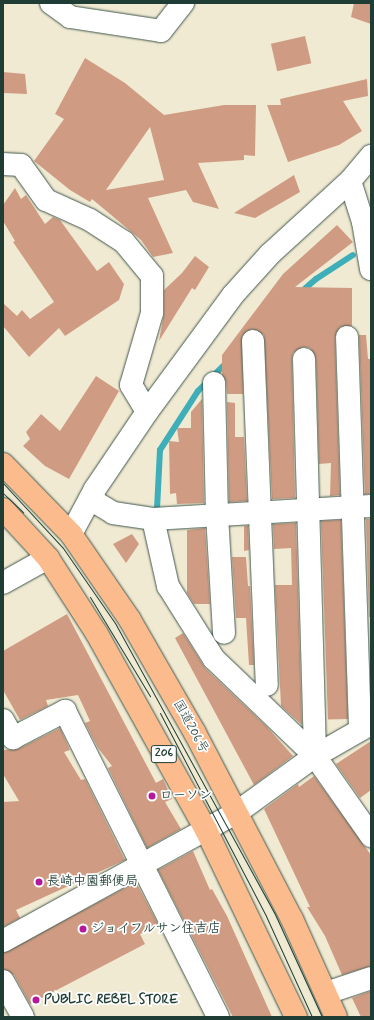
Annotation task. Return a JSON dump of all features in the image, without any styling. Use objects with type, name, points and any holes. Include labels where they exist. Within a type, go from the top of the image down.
[{"type":"highway","name":"国道206号","points":[[3,464],[70,534],[130,620],[195,733],[292,919],[336,1017]]},
{"type":"highway","name":"206","points":[[3,509],[48,558],[97,634],[206,830],[296,1017]]},
{"type":"street","points":[[51,3],[70,17],[161,31],[183,3]]},
{"type":"street","points":[[70,534],[90,500],[147,412],[233,295],[270,254],[350,181],[371,156]]},
{"type":"street","points":[[3,164],[21,165],[46,200],[90,220],[124,242],[152,276],[152,313],[131,385],[147,412]]},
{"type":"street","points":[[350,181],[363,222],[371,268]]},
{"type":"street","points":[[3,941],[143,866],[236,813],[315,756],[366,727],[362,507],[347,337]]},
{"type":"street","points":[[253,340],[267,685]]},
{"type":"street","points":[[304,359],[315,756]]},
{"type":"street","points":[[214,383],[217,515],[224,632]]},
{"type":"street","points":[[90,500],[113,513],[153,519],[362,507]]},
{"type":"street","points":[[153,519],[168,586],[214,659],[315,756],[371,836]]},
{"type":"street","points":[[3,583],[48,558]]},
{"type":"street","points":[[3,720],[13,738],[65,711],[218,1017]]},
{"type":"street","points":[[326,993],[371,978]]},
{"type":"street","points":[[3,981],[23,1017]]},
{"type":"building","points":[[354,3],[371,3],[371,24],[351,17]]},
{"type":"building","points":[[305,36],[311,63],[277,71],[271,44]]},
{"type":"building","points":[[85,58],[125,83],[164,115],[224,105],[256,105],[255,156],[244,155],[244,160],[198,163],[219,209],[193,202],[186,190],[148,198],[173,253],[153,257],[141,240],[92,199],[90,202],[70,190],[34,161],[64,119],[55,114]],"holes":[[[150,127],[164,180],[106,190]]]},
{"type":"building","points":[[3,72],[25,74],[27,94],[3,93]]},
{"type":"building","points":[[367,79],[368,96],[343,101],[362,131],[339,145],[288,162],[267,105],[281,105],[280,99]]},
{"type":"building","points":[[294,175],[300,192],[255,218],[234,213]]},
{"type":"building","points":[[15,188],[21,199],[26,195],[45,224],[53,217],[60,220],[97,271],[109,262],[124,284],[119,300],[65,336],[59,328],[29,357],[3,326],[3,303],[17,316],[22,310],[30,319],[54,302],[13,242],[15,241],[3,221],[3,205]]},
{"type":"building","points":[[337,225],[353,242],[295,287],[352,288],[352,326],[340,327],[335,337],[340,495],[330,496],[331,463],[319,464],[316,359],[310,348],[303,347],[293,353],[292,359],[295,498],[272,499],[264,335],[252,329],[242,336],[243,394],[227,394],[226,382],[222,374],[222,355],[283,274]]},
{"type":"building","points":[[195,256],[209,267],[195,290],[192,288],[159,341],[164,313],[164,290],[182,273]]},
{"type":"building","points":[[359,335],[366,335],[368,359],[371,359],[371,494],[365,494]]},
{"type":"building","points":[[96,376],[119,391],[69,479],[45,466],[23,446],[30,439],[26,432],[41,414],[60,431]]},
{"type":"building","points":[[202,399],[204,503],[177,504],[176,493],[170,494],[169,441],[179,442],[177,428],[191,428],[191,412]]},
{"type":"building","points":[[227,402],[235,403],[235,437],[244,437],[247,501],[229,502]]},
{"type":"building","points":[[366,519],[371,519],[371,617],[369,617]]},
{"type":"building","points":[[341,520],[348,719],[328,720],[321,521]]},
{"type":"building","points":[[296,523],[302,725],[281,706],[275,585],[292,585],[291,548],[274,549],[273,524]]},
{"type":"building","points":[[244,526],[248,526],[249,550],[244,551]]},
{"type":"building","points":[[205,528],[210,604],[194,604],[187,593],[187,530]]},
{"type":"building","points":[[132,534],[139,544],[126,563],[113,544]]},
{"type":"building","points":[[232,557],[246,557],[248,586],[250,586],[254,665],[249,665],[246,618],[236,618]]},
{"type":"building","points":[[67,614],[156,783],[163,779],[172,799],[165,802],[181,829],[147,848],[108,768],[112,766],[98,748],[85,723],[90,721],[78,695],[46,700],[48,706],[20,720],[3,690],[3,651]]},
{"type":"building","points":[[183,633],[205,668],[267,727],[293,756],[254,785],[175,638]]},
{"type":"building","points":[[60,728],[70,750],[64,752],[81,780],[85,779],[125,860],[16,910],[20,918],[3,927],[3,802],[19,801],[3,774],[3,750],[18,749]]},
{"type":"building","points":[[371,741],[371,790],[360,798],[336,764]]},
{"type":"building","points":[[314,776],[371,855],[371,966],[342,975],[325,936],[307,907],[310,907],[264,809],[298,784],[299,787]]},
{"type":"building","points":[[193,851],[210,890],[212,889],[227,916],[272,1017],[233,1017],[158,870]]},
{"type":"building","points":[[136,882],[159,926],[140,934],[145,944],[30,1004],[14,975],[3,969],[3,953]]},
{"type":"building","points":[[371,991],[371,1017],[361,1017],[352,998]]},
{"type":"waterway","points":[[301,292],[316,279],[353,255]]},
{"type":"waterway","points":[[157,509],[160,450],[198,391],[227,362]]},
{"type":"tram line","points":[[3,483],[63,548],[115,623],[274,912],[322,1017]]},
{"type":"tram line","points":[[3,493],[23,512]]},
{"type":"tram line","points":[[90,597],[150,696]]},
{"type":"tram line","points":[[160,713],[266,916],[312,1017]]},
{"type":"place","name":"ローソン","points":[[152,796]]},
{"type":"place","name":"長崎中園郵便局","points":[[39,882]]},
{"type":"place","name":"ジョイフルサン住吉店","points":[[83,929]]},
{"type":"place","name":"PUBLIC REBEL STORE","points":[[36,1000]]}]
